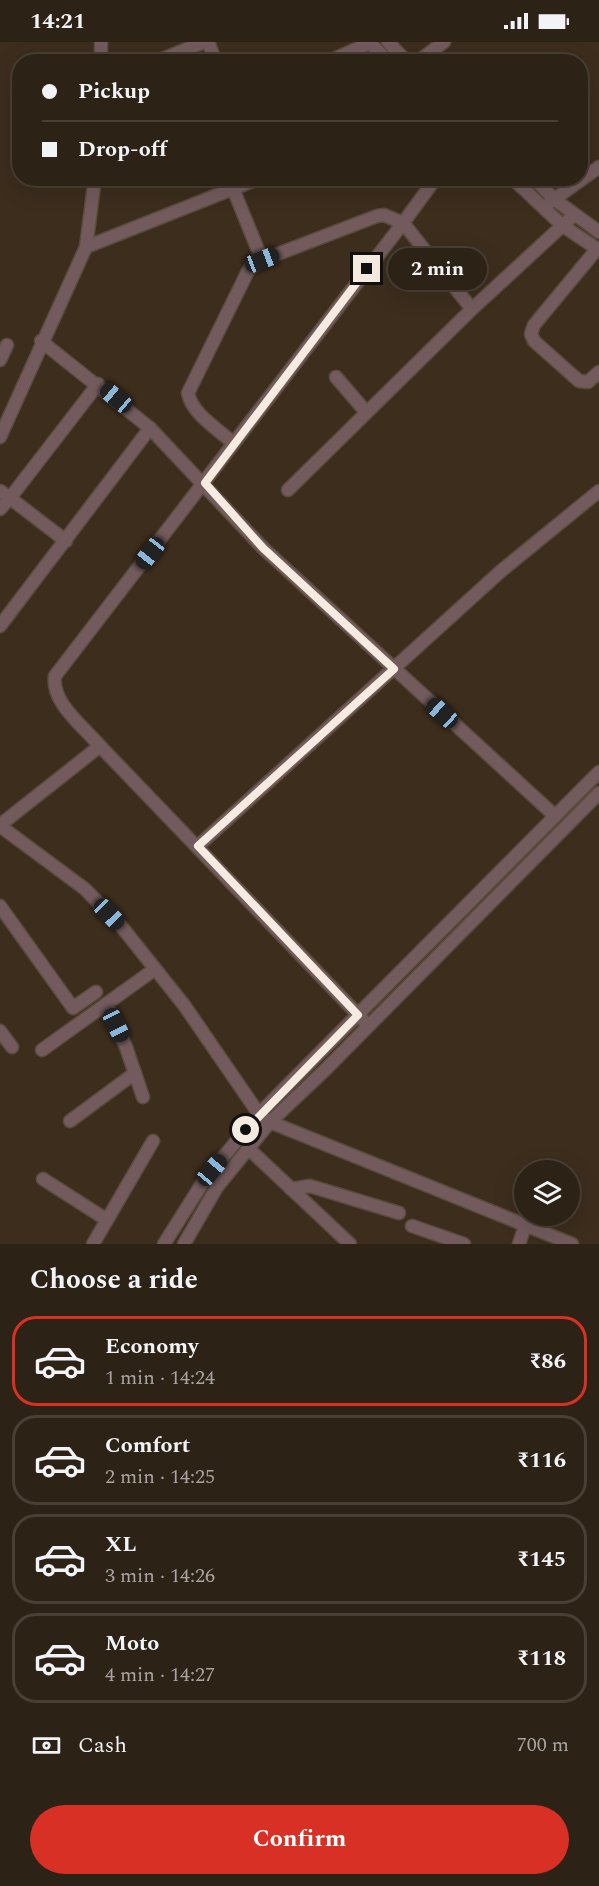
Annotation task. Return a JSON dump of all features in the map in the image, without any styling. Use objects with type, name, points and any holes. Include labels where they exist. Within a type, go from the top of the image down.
[{"type":"street","points":[[175,54],[206,42]]},
{"type":"street","points":[[344,54],[370,42],[381,54]]},
{"type":"street","points":[[388,42],[399,54]]},
{"type":"street","points":[[428,54],[444,42]]},
{"type":"street","points":[[0,437],[41,341],[86,247],[94,186]]},
{"type":"street","points":[[86,247],[244,186]]},
{"type":"street","points":[[369,1025],[100,746],[58,698],[53,687],[55,676],[430,186]]},
{"type":"street","points":[[520,186],[563,226],[598,250],[534,325],[531,334],[534,341],[579,381],[588,382],[599,372]]},
{"type":"street","points":[[542,186],[554,199],[599,232]]},
{"type":"street","points":[[543,208],[572,186]]},
{"type":"street","points":[[234,191],[262,260]]},
{"type":"street","points":[[233,443],[190,403],[188,393],[241,280],[249,269],[262,260],[384,215],[403,223],[472,309]]},
{"type":"street","points":[[288,490],[472,309],[574,215]]},
{"type":"street","points":[[41,341],[98,384],[150,428],[205,483],[263,548],[554,815]]},
{"type":"street","points":[[0,360],[7,345]]},
{"type":"street","points":[[336,377],[366,412]]},
{"type":"street","points":[[0,509],[5,495],[98,384]]},
{"type":"street","points":[[0,626],[150,428]]},
{"type":"street","points":[[198,846],[501,572],[599,491]]},
{"type":"street","points":[[5,495],[66,541]]},
{"type":"street","points":[[100,746],[0,826],[85,889],[121,926],[184,1005],[259,1114],[270,1122],[514,1222]]},
{"type":"street","points":[[164,1244],[205,1179],[259,1114],[599,772]]},
{"type":"street","points":[[184,1244],[217,1187],[270,1122],[599,793]]},
{"type":"street","points":[[0,906],[73,1008],[96,992]]},
{"type":"street","points":[[42,1050],[154,969]]},
{"type":"street","points":[[110,1001],[143,1097]]},
{"type":"street","points":[[0,1031],[12,1047]]},
{"type":"street","points":[[69,1121],[135,1073]]},
{"type":"street","points":[[93,1244],[153,1141]]},
{"type":"street","points":[[249,1149],[350,1244]]},
{"type":"street","points":[[43,1179],[107,1220]]},
{"type":"street","points":[[291,1189],[310,1186],[399,1213]]},
{"type":"street","points":[[412,1226],[440,1240],[464,1244]]},
{"type":"street","points":[[519,1244],[525,1226],[572,1244]]},
{"type":"route","points":[[246,1130],[259,1114],[358,1015],[198,846],[394,669],[263,548],[205,483],[233,443],[367,269]]}]
